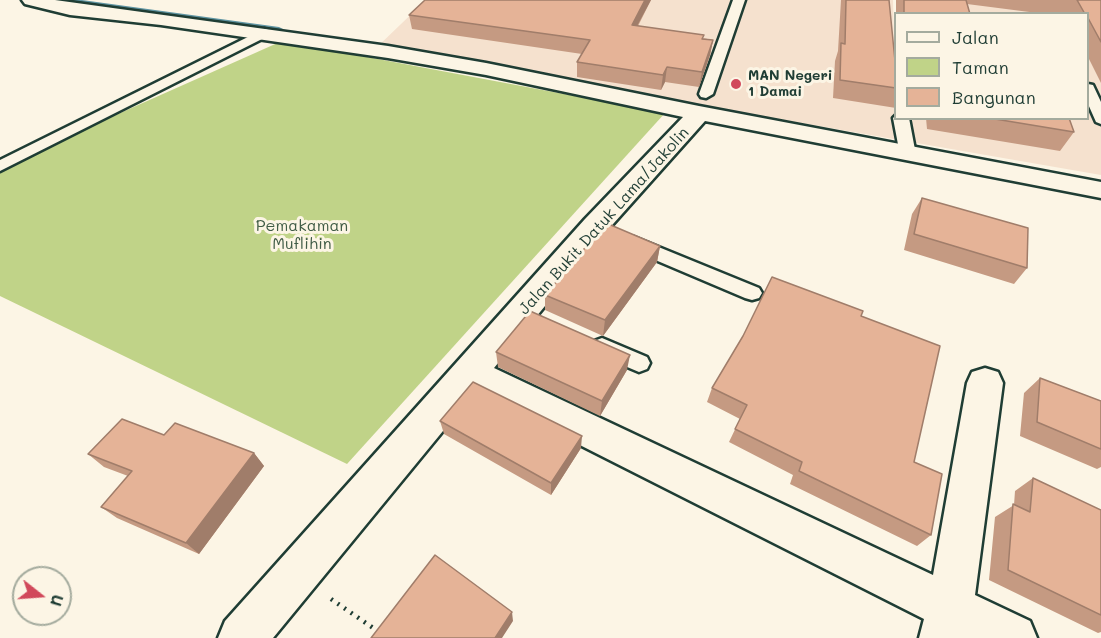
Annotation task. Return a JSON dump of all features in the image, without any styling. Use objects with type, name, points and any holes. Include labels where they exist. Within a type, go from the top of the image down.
[{"type":"street","points":[[31,0],[70,9],[264,33],[703,103]]},
{"type":"street","name":"Jalan Bukit Datuk Lama/Jakolin","points":[[242,638],[471,373],[533,316],[595,226],[703,103],[908,155],[1101,190]]},
{"type":"street","points":[[471,373],[947,622],[1013,638]]},
{"type":"street","points":[[947,622],[985,383]]},
{"type":"lane","points":[[703,103],[739,0]]},
{"type":"lane","points":[[0,166],[264,33]]},
{"type":"lane","points":[[1089,90],[1101,120]]},
{"type":"lane","points":[[901,120],[908,155]]},
{"type":"lane","points":[[595,226],[752,293]]},
{"type":"lane","points":[[586,340],[639,363]]},
{"type":"path","points":[[295,575],[381,634]]},
{"type":"shaded area","name":"MAN Negeri 1 Damai","points":[[426,0],[893,0],[894,120],[1089,120],[1089,12],[899,12],[898,0],[1101,0],[1101,175],[375,49]]},
{"type":"green space","name":"Pemakaman Muflihin","points":[[282,41],[665,113],[347,464],[0,296],[0,173],[100,122]]},
{"type":"building","points":[[425,0],[645,0],[632,25],[704,35],[702,39],[713,40],[702,72],[667,67],[663,75],[577,62],[590,40],[409,15]]},
{"type":"building","points":[[846,0],[889,0],[894,51],[894,88],[840,80],[841,43],[845,44]]},
{"type":"building","points":[[904,0],[966,0],[969,12],[904,12]]},
{"type":"building","points":[[1077,0],[1101,0],[1101,42],[1089,20],[1089,12],[1084,12]]},
{"type":"building","points":[[1001,120],[1070,120],[1074,132]]},
{"type":"building","points":[[922,198],[1028,228],[1027,268],[914,234]]},
{"type":"building","points":[[606,223],[660,246],[605,320],[545,295]]},
{"type":"building","points":[[772,277],[863,311],[861,316],[940,346],[914,462],[942,474],[931,535],[799,471],[802,462],[735,429],[747,405],[712,388],[743,336]]},
{"type":"building","points":[[530,311],[630,355],[602,401],[496,352]]},
{"type":"building","points":[[1040,378],[1101,401],[1101,449],[1037,422]]},
{"type":"building","points":[[473,382],[582,436],[551,483],[440,421]]},
{"type":"building","points":[[122,419],[164,435],[175,423],[254,453],[186,543],[101,507],[132,471],[88,454]]},
{"type":"building","points":[[1033,478],[1101,510],[1101,615],[1008,570],[1013,504],[1030,512]]},
{"type":"building","points":[[435,555],[512,612],[495,638],[371,638]]},
{"type":"waterway","points":[[67,0],[279,29]]},
{"type":"place","name":"MAN Negeri 1 Damai","points":[[736,84]]}]
